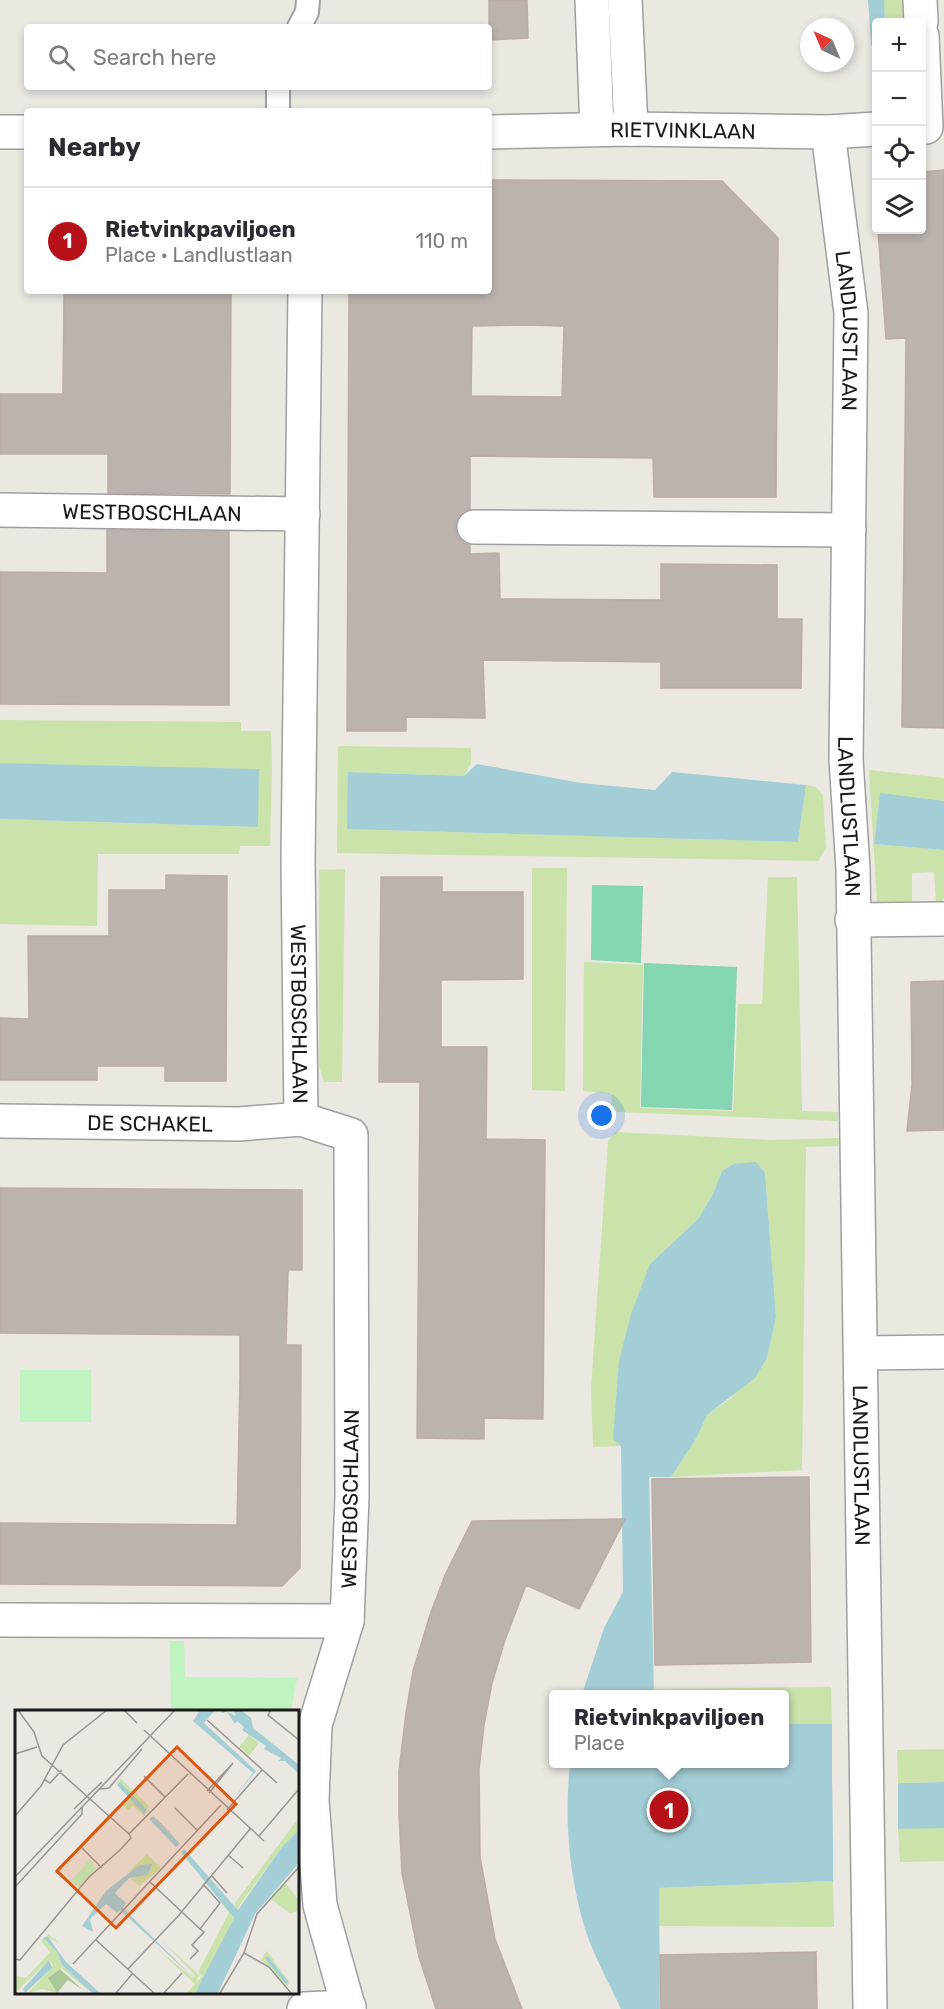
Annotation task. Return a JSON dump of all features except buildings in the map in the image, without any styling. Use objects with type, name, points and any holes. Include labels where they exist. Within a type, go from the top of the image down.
[{"type":"street","points":[[592,0],[597,129]]},
{"type":"street","points":[[625,0],[631,129]]},
{"type":"street","points":[[920,0],[921,18]]},
{"type":"street","points":[[925,72],[931,126]]},
{"type":"street","name":"RIETVINKLAAN","points":[[492,132],[631,129],[828,132],[872,129]]},
{"type":"street","points":[[0,132],[24,132]]},
{"type":"street","name":"LANDLUSTLAAN","points":[[828,132],[851,313],[846,759],[853,870],[870,2009]]},
{"type":"street","name":"WESTBOSCHLAAN","points":[[304,2009],[349,2008],[320,1905],[312,1800],[315,1725],[347,1621],[352,1497],[351,1135],[301,1119],[298,861],[305,294]]},
{"type":"street","name":"WESTBOSCHLAAN","points":[[0,510],[303,514]]},
{"type":"street","points":[[474,527],[849,530]]},
{"type":"street","name":"LANDLUSTLAAN","points":[[852,920],[944,918]]},
{"type":"street","name":"DE SCHAKEL","points":[[0,1121],[240,1124],[301,1119]]},
{"type":"street","points":[[861,1353],[944,1352]]},
{"type":"street","points":[[0,1620],[347,1621]]},
{"type":"lane","points":[[301,24],[307,12],[308,0]]},
{"type":"lane","points":[[278,90],[278,108]]},
{"type":"green space","points":[[884,0],[908,0],[909,18],[885,18]]},
{"type":"green space","points":[[0,720],[241,722],[241,731],[271,731],[270,846],[240,846],[239,854],[98,854],[97,926],[0,924],[0,819],[257,827],[259,770],[0,763]]},
{"type":"green space","points":[[338,746],[471,748],[471,763],[464,776],[348,772],[348,829],[798,842],[806,785],[816,787],[823,795],[826,848],[818,861],[337,853]]},
{"type":"green space","points":[[869,770],[944,778],[944,801],[880,794],[874,844],[944,850],[944,898],[941,902],[936,901],[934,872],[912,873],[912,901],[877,902]]},
{"type":"green space","points":[[532,868],[567,868],[565,1091],[532,1090]]},
{"type":"green space","points":[[345,869],[342,1082],[324,1082],[319,1066],[319,870]]},
{"type":"green space","points":[[768,877],[797,877],[802,1111],[838,1112],[838,1121],[617,1112],[611,1105],[612,1094],[583,1091],[584,962],[643,965],[640,1108],[733,1111],[738,1004],[762,1004]]},
{"type":"green space","points":[[592,885],[643,886],[641,963],[591,960]]},
{"type":"green space","points":[[644,963],[737,967],[732,1110],[641,1107]]},
{"type":"green space","points":[[616,1132],[773,1140],[839,1138],[840,1146],[806,1147],[802,1470],[671,1477],[697,1437],[707,1415],[729,1400],[767,1358],[776,1317],[765,1173],[722,1171],[712,1196],[698,1219],[650,1264],[621,1446],[593,1447],[591,1388],[608,1141]]},
{"type":"green space","points":[[20,1370],[91,1370],[91,1422],[20,1422]]},
{"type":"green space","points":[[170,1641],[184,1641],[185,1677],[297,1678],[291,1710],[171,1710]]},
{"type":"green space","points":[[831,1687],[832,1724],[789,1724],[789,1690],[654,1689]]},
{"type":"green space","points":[[944,1749],[944,1782],[898,1783],[897,1750]]},
{"type":"green space","points":[[898,1828],[944,1828],[944,1861],[900,1862]]},
{"type":"green space","points":[[833,1881],[834,1927],[659,1926],[659,1888]]},
{"type":"water","points":[[868,0],[884,0],[885,18],[872,18],[871,45]]},
{"type":"water","points":[[0,763],[259,769],[258,827],[0,819]]},
{"type":"water","points":[[477,764],[581,783],[655,790],[672,772],[806,785],[798,842],[347,829],[348,772],[464,776]]},
{"type":"water","points":[[880,793],[944,801],[944,850],[874,844]]},
{"type":"water","points":[[756,1162],[765,1173],[776,1317],[767,1358],[755,1378],[707,1415],[697,1437],[671,1477],[649,1477],[654,1690],[583,1690],[604,1628],[623,1592],[621,1446],[613,1439],[619,1361],[631,1314],[650,1264],[698,1219],[712,1196],[722,1171],[734,1164]]},
{"type":"water","points":[[789,1724],[832,1724],[832,1785],[944,1782],[944,1828],[833,1830],[833,1881],[659,1888],[660,2009],[621,2009],[585,1929],[575,1889],[569,1847],[570,1768],[789,1768]]},
{"type":"pier","points":[[832,1774],[835,1774],[835,1782],[898,1780],[898,1831],[835,1833],[836,1842],[833,1842]]},
{"type":"place","name":"Rietvinkpaviljoen","points":[[669,1810]]}]
